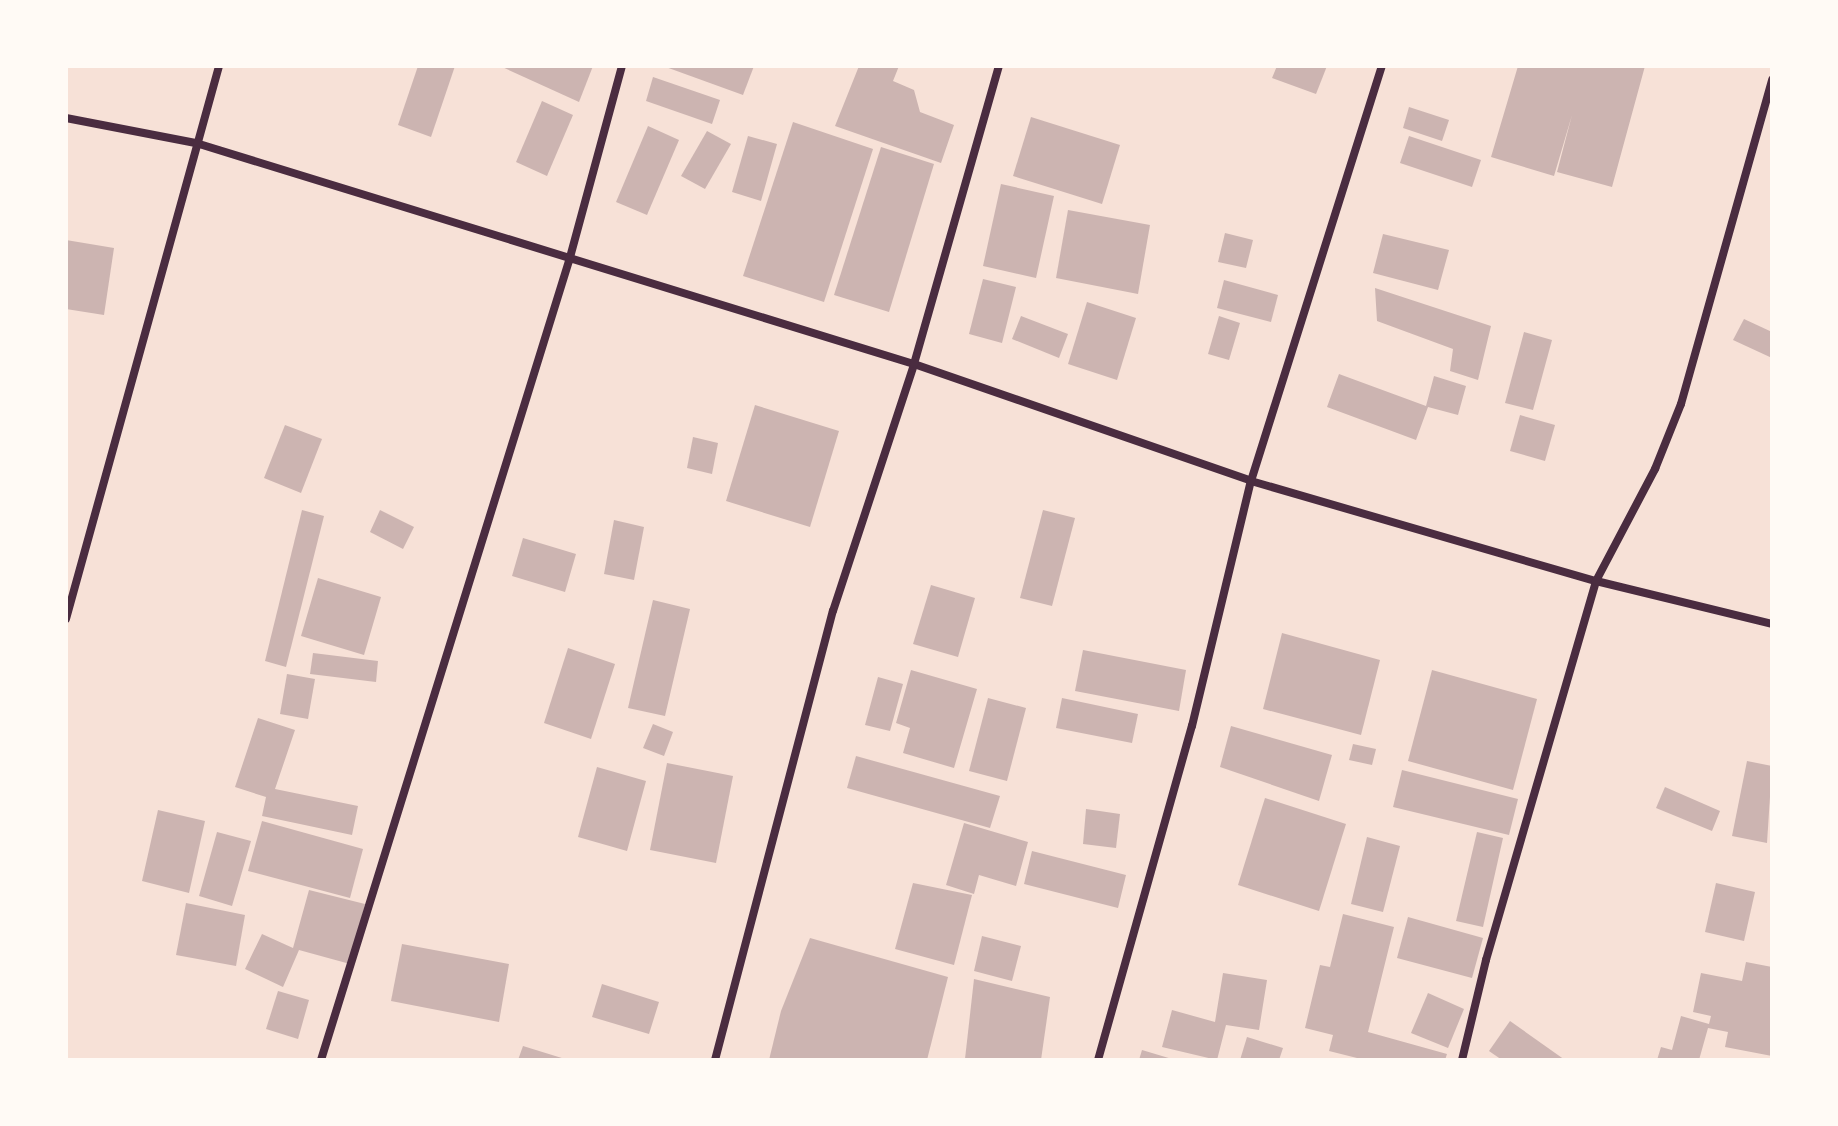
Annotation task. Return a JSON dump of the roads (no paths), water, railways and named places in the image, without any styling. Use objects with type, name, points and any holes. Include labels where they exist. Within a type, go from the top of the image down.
[{"type":"street","points":[[66,619],[219,66]]},
{"type":"street","points":[[321,1060],[569,261],[622,66]]},
{"type":"street","points":[[715,1060],[833,611],[914,364],[999,66]]},
{"type":"street","points":[[1098,1060],[1192,726],[1251,481],[1382,66]]},
{"type":"street","points":[[1462,1060],[1486,960],[1596,581],[1655,469],[1681,404],[1772,80]]},
{"type":"street","points":[[66,118],[196,143],[569,261],[914,364],[1251,481],[1596,581],[1772,624]]}]
